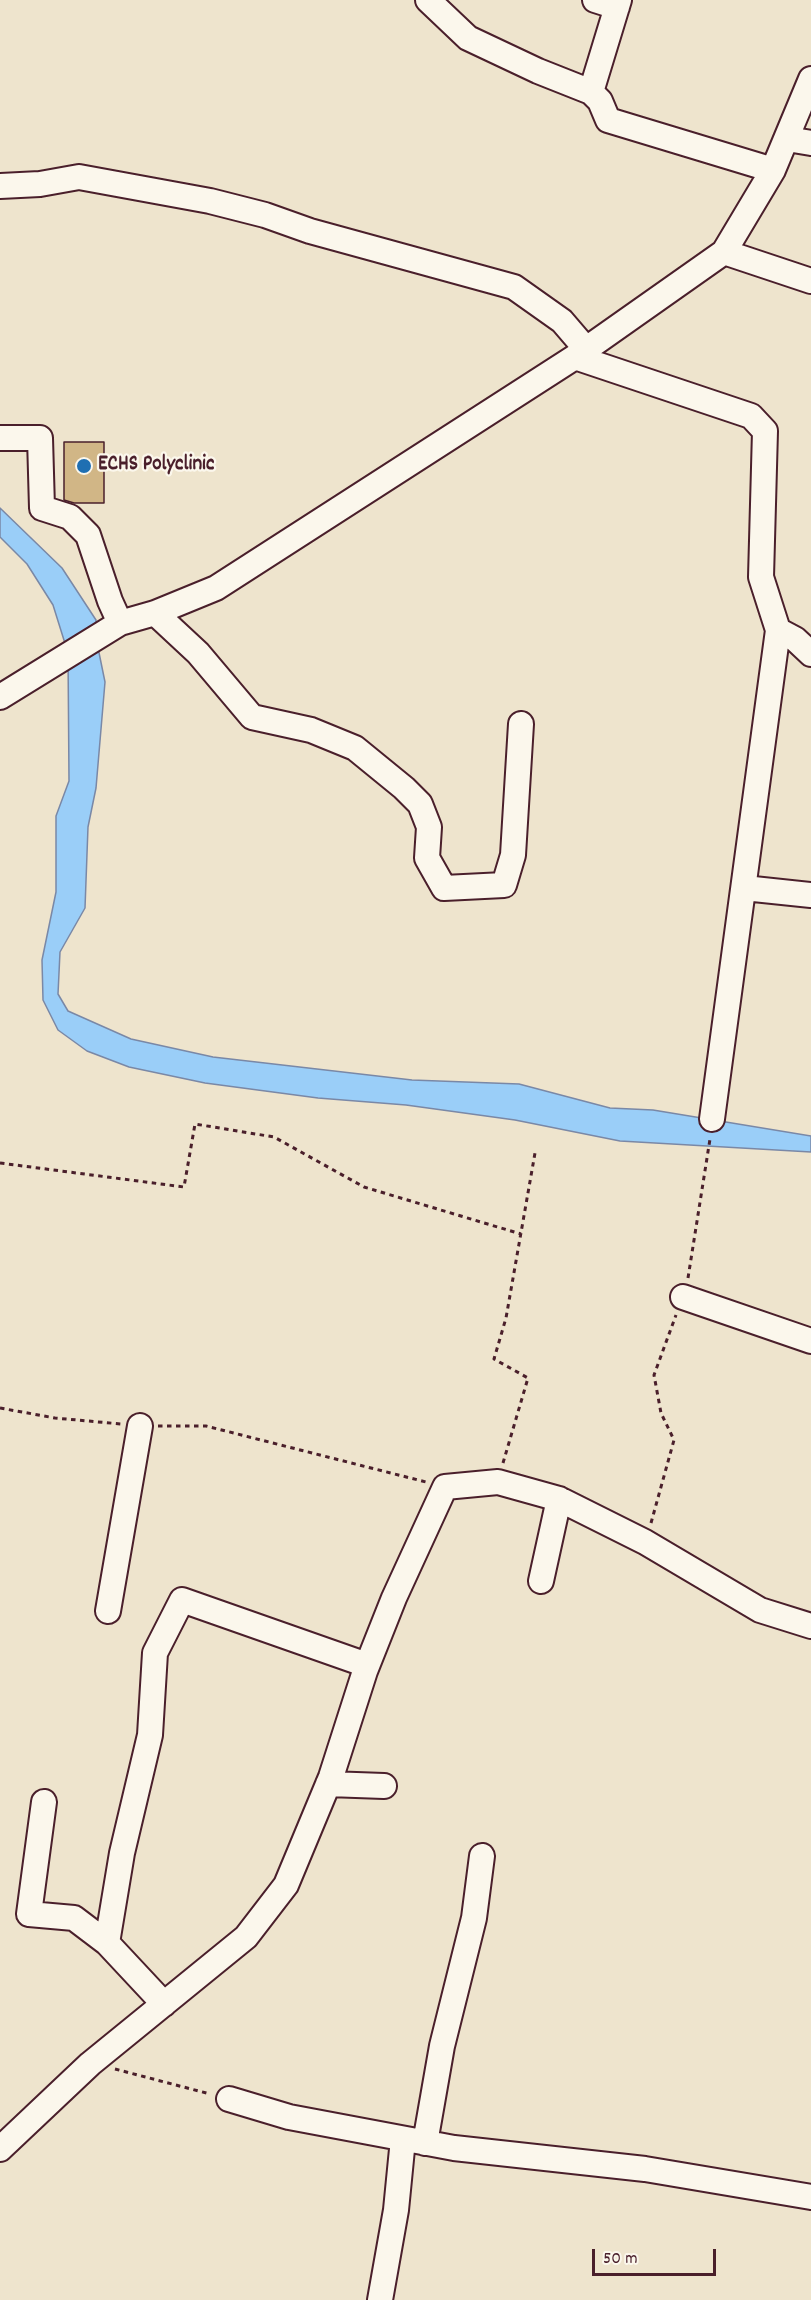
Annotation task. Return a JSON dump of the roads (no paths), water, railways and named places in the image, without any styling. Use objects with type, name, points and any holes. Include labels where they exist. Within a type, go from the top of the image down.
[{"type":"street","points":[[428,0],[468,38],[538,71],[591,92],[600,101],[608,120],[773,170]]},
{"type":"street","points":[[591,92],[610,2]]},
{"type":"street","points":[[0,697],[120,623],[155,613],[216,588],[580,353],[724,252],[773,170],[811,79]]},
{"type":"street","points":[[787,139],[811,143]]},
{"type":"street","points":[[0,186],[40,184],[79,177],[210,201],[265,215],[310,231],[514,286],[562,321],[580,353],[751,416],[765,431],[761,577],[777,630],[712,1119]]},
{"type":"street","points":[[724,252],[811,281]]},
{"type":"street","points":[[0,438],[40,438],[42,508],[70,517],[87,535],[106,592],[120,623]]},
{"type":"street","points":[[155,613],[198,653],[252,717],[311,730],[354,748],[404,788],[420,804],[429,827],[427,858],[444,888],[504,885],[513,855],[521,724]]},
{"type":"street","points":[[777,630],[795,639],[811,654]]},
{"type":"street","points":[[744,888],[811,895]]},
{"type":"street","points":[[683,1297],[811,1341]]},
{"type":"street","points":[[108,1611],[140,1426]]},
{"type":"street","points":[[0,2149],[90,2064],[246,1937],[286,1885],[328,1784],[368,1665],[415,1549],[445,1487],[498,1482],[559,1499],[645,1542],[760,1610],[811,1626]]},
{"type":"street","points":[[541,1581],[559,1499]]},
{"type":"street","points":[[107,1943],[122,1853],[150,1736],[155,1653],[182,1600],[368,1665]]},
{"type":"street","points":[[328,1784],[384,1786]]},
{"type":"street","points":[[44,1802],[29,1914],[74,1918],[107,1943],[164,2004]]},
{"type":"street","points":[[380,2300],[396,2210],[442,2046],[474,1918],[482,1856]]},
{"type":"street","points":[[229,2099],[289,2117],[414,2141],[645,2169],[811,2197]]},
{"type":"water","points":[[0,508],[62,568],[96,620],[96,638],[105,682],[96,788],[88,827],[85,908],[60,952],[58,994],[68,1011],[131,1039],[213,1057],[412,1080],[519,1084],[610,1108],[653,1110],[811,1136],[811,1152],[620,1141],[515,1120],[406,1105],[318,1098],[205,1083],[129,1067],[87,1051],[58,1030],[43,1000],[42,960],[56,892],[56,816],[69,781],[68,653],[53,605],[27,564],[0,537]]},
{"type":"place","name":"ECHS Polyclinic","points":[[84,466]]}]
